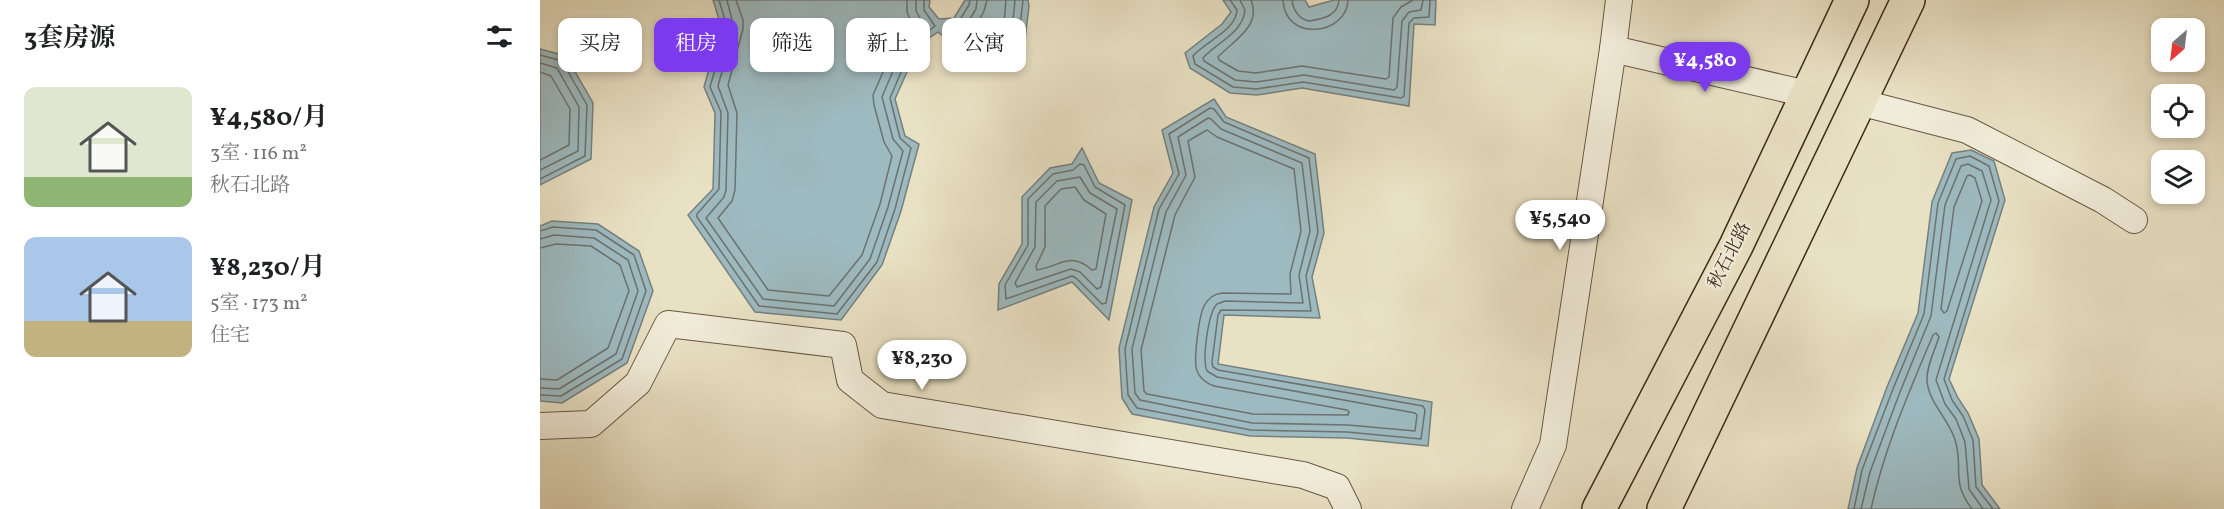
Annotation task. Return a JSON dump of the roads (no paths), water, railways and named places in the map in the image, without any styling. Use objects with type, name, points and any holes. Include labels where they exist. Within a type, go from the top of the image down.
[{"type":"main road","name":"秋石北路","points":[[1599,509],[1736,246],[1852,0]]},
{"type":"main road","points":[[1664,509],[1908,0]]},
{"type":"street","points":[[1525,509],[1553,445],[1614,49],[1619,0]]},
{"type":"street","points":[[1614,49],[1807,94]]},
{"type":"street","points":[[1859,102],[1967,130],[2103,200],[2134,220]]},
{"type":"street","points":[[540,426],[591,424],[638,382],[669,324],[843,345],[850,380],[882,405],[1303,475],[1337,487],[1348,509]]},
{"type":"water","points":[[713,0],[930,0],[929,7],[939,19],[942,19],[942,35],[938,32],[930,37],[930,18],[846,18],[846,72],[907,72],[895,99],[905,136],[919,144],[901,211],[882,265],[841,320],[755,312],[688,215],[713,189],[715,113],[704,87],[708,72],[738,72],[738,18],[719,18]]},
{"type":"water","points":[[965,0],[1028,0],[1026,31],[1026,18],[954,18]]},
{"type":"water","points":[[1223,0],[1305,0],[1309,7],[1334,0],[1436,0],[1435,25],[1414,24],[1409,106],[1302,88],[1257,95],[1230,93],[1190,68],[1185,53],[1222,24],[1231,12]]},
{"type":"water","points":[[540,49],[558,54],[558,72],[575,72],[593,103],[591,159],[540,185]]},
{"type":"water","points":[[1214,99],[1226,117],[1315,154],[1324,233],[1312,277],[1320,318],[1224,315],[1218,364],[1432,402],[1428,446],[1347,438],[1250,436],[1132,414],[1122,398],[1119,348],[1154,207],[1173,173],[1162,130]]},
{"type":"water","points":[[1082,148],[1099,183],[1132,200],[1109,320],[1072,282],[998,310],[999,284],[1022,244],[1022,197],[1050,168],[1072,164]]},
{"type":"water","points":[[1971,150],[1994,161],[2005,200],[1949,379],[1979,439],[1982,485],[2000,509],[1848,509],[1857,468],[1918,313],[1932,202],[1952,153]]},
{"type":"water","points":[[552,221],[598,224],[639,251],[653,291],[627,363],[562,403],[540,401],[540,226]]}]
